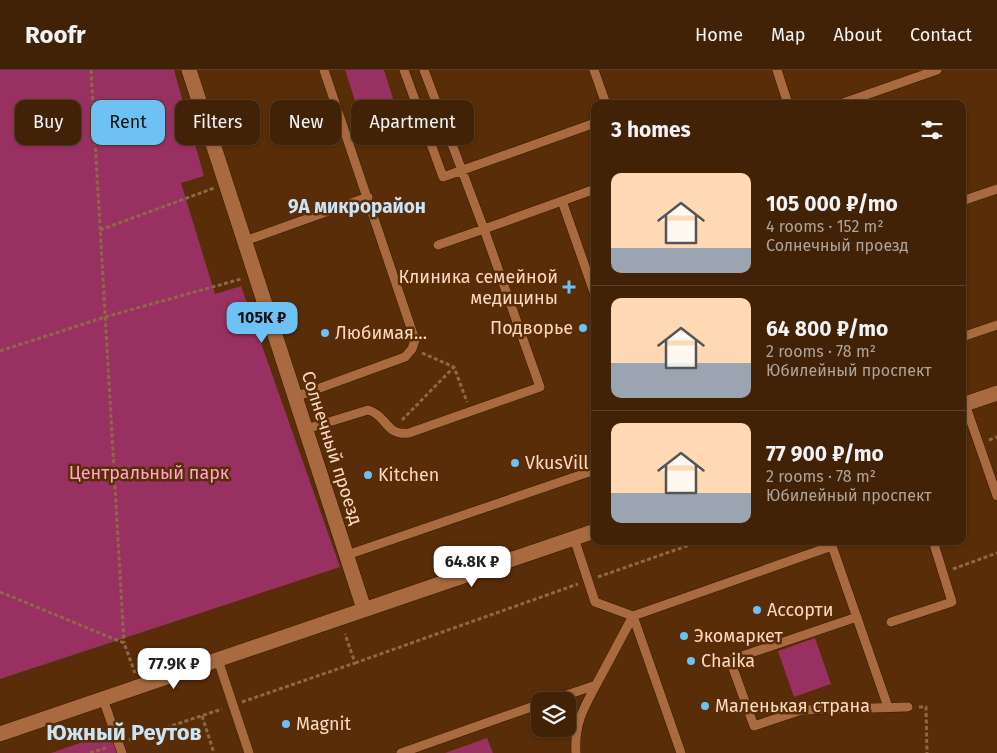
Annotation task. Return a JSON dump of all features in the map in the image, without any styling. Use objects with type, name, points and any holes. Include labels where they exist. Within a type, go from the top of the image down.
[{"type":"street","name":"Солнечный проезд","points":[[189,70],[364,609]]},
{"type":"street","points":[[966,404],[997,393]]},
{"type":"street","points":[[0,734],[591,532]]},
{"type":"lane","points":[[295,397],[405,357],[412,349],[415,340],[324,70]]},
{"type":"lane","points":[[404,70],[443,177],[591,124]]},
{"type":"lane","points":[[306,429],[368,410],[381,416],[392,431],[399,434],[409,433],[540,387],[424,70]]},
{"type":"lane","points":[[594,70],[605,100]]},
{"type":"lane","points":[[777,70],[787,100]]},
{"type":"lane","points":[[851,100],[937,70]]},
{"type":"lane","points":[[966,200],[997,189]]},
{"type":"lane","points":[[438,245],[591,190]]},
{"type":"lane","points":[[245,241],[368,197]]},
{"type":"lane","points":[[562,201],[591,284]]},
{"type":"lane","points":[[966,336],[997,325]]},
{"type":"lane","points":[[966,411],[997,496]]},
{"type":"lane","points":[[347,555],[591,471]]},
{"type":"lane","points":[[574,538],[595,602],[633,616],[832,546],[888,707]]},
{"type":"lane","points":[[891,622],[952,602],[934,545]]},
{"type":"lane","points":[[576,753],[575,734],[582,709],[633,616]]},
{"type":"lane","points":[[633,616],[681,753]]},
{"type":"lane","points":[[857,617],[730,660],[754,726],[802,710],[908,707]]},
{"type":"lane","points":[[218,660],[249,753]]},
{"type":"lane","points":[[575,692],[596,685]]},
{"type":"lane","points":[[103,699],[122,753]]},
{"type":"lane","points":[[402,753],[531,707]]},
{"type":"path","points":[[91,70],[124,642],[139,686]]},
{"type":"path","points":[[100,230],[226,184]]},
{"type":"path","points":[[0,351],[105,317],[256,274]]},
{"type":"path","points":[[412,349],[454,367],[470,411]]},
{"type":"path","points":[[392,431],[454,367]]},
{"type":"path","points":[[354,663],[689,545]]},
{"type":"path","points":[[943,572],[997,553]]},
{"type":"path","points":[[0,592],[124,642]]},
{"type":"path","points":[[908,707],[926,707],[926,753]]},
{"type":"path","points":[[202,716],[214,753]]},
{"type":"green space","name":"Центральный парк","points":[[0,70],[174,70],[182,100],[175,100],[175,145],[195,145],[204,176],[181,183],[215,294],[241,286],[340,567],[0,679]]},
{"type":"green space","points":[[345,70],[384,70],[393,100],[355,100]]},
{"type":"green space","points":[[815,638],[831,684],[794,697],[778,651]]},
{"type":"green space","points":[[106,734],[113,738],[118,753],[51,753]]},
{"type":"green space","points":[[487,738],[493,753],[445,753]]},
{"type":"place","name":"Клиника семейной медицины","points":[[569,287]]},
{"type":"place","name":"Подворье","points":[[583,328]]},
{"type":"place","name":"Любимая...","points":[[325,333]]},
{"type":"place","name":"VkusVill","points":[[515,463]]},
{"type":"place","name":"Kitchen","points":[[368,475]]},
{"type":"place","name":"Ассорти","points":[[757,610]]},
{"type":"place","name":"Экомаркет","points":[[684,636]]},
{"type":"place","name":"Chaika","points":[[691,661]]},
{"type":"place","name":"Маленькая страна","points":[[705,706]]},
{"type":"place","name":"Magnit","points":[[286,724]]},
{"type":"district","name":"9А микрорайон","points":[[357,206]]},
{"type":"district","name":"Южный Реутов","points":[[124,732]]}]
